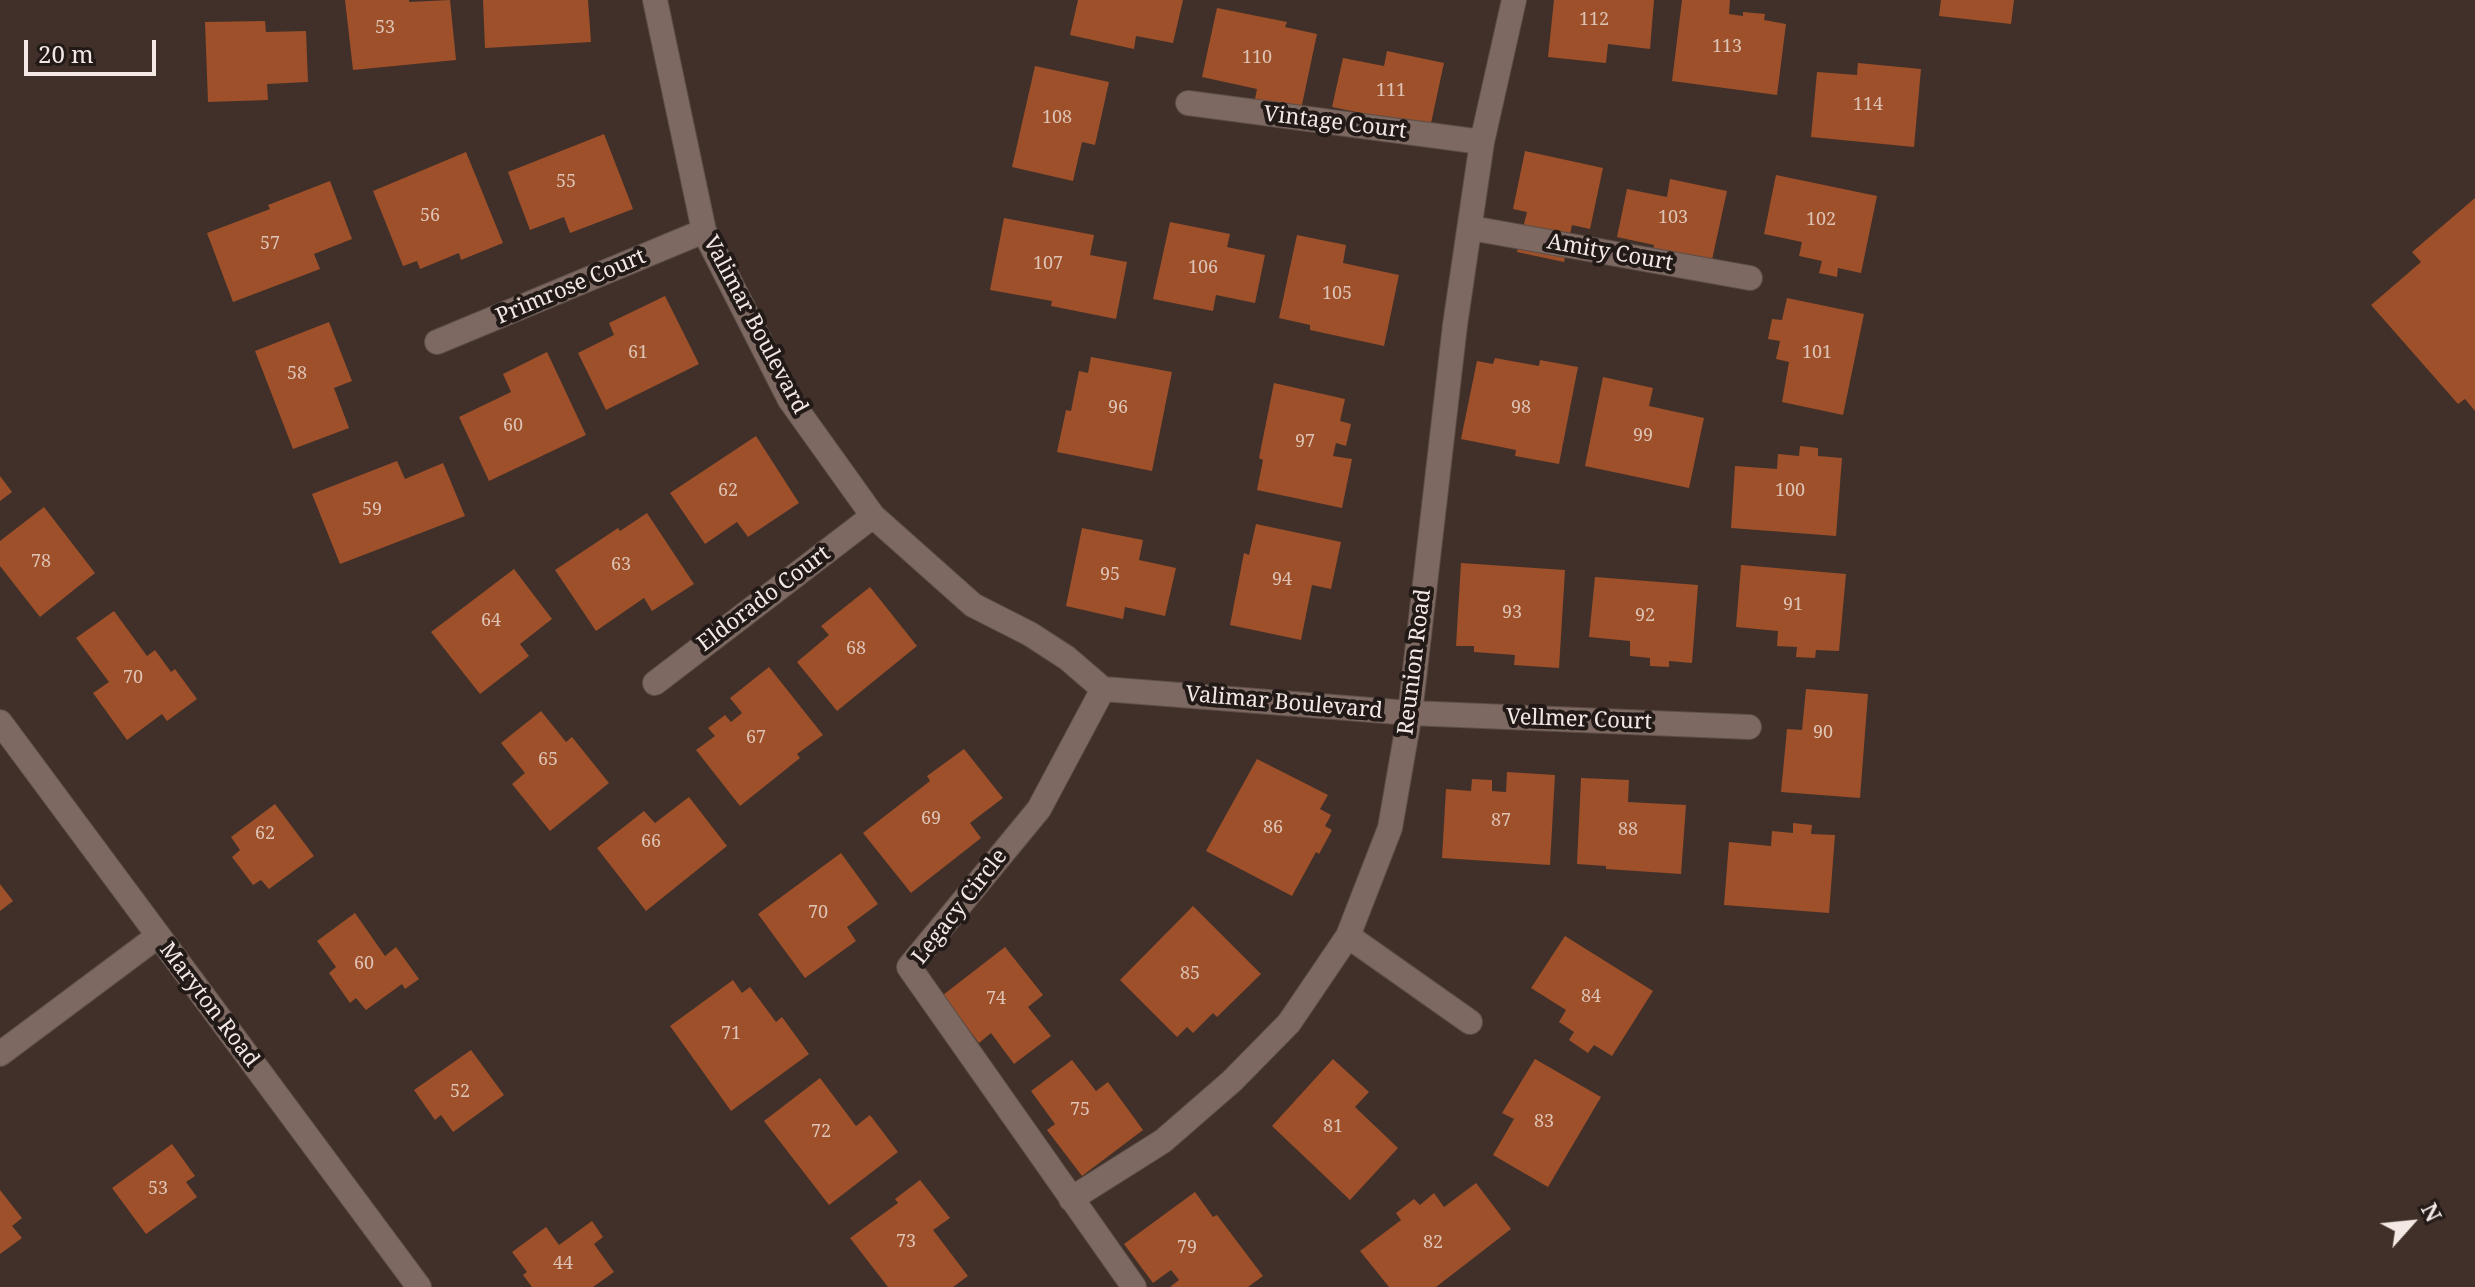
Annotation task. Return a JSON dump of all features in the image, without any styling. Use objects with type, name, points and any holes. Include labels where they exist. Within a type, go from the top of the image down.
[{"type":"street","name":"Valimar Boulevard","points":[[655,0],[704,231],[790,400],[873,516],[973,605],[1030,634],[1067,658],[1103,689],[1410,713]]},
{"type":"street","name":"Reunion Road","points":[[1071,1199],[1163,1141],[1232,1081],[1289,1023],[1348,936],[1390,828],[1410,713],[1455,325],[1482,142],[1514,0]]},
{"type":"street","name":"Vintage Court","points":[[1188,103],[1482,142]]},
{"type":"street","name":"Amity Court","points":[[1471,228],[1750,278]]},
{"type":"street","name":"Primrose Court","points":[[437,342],[704,231]]},
{"type":"street","name":"Eldorado Court","points":[[655,683],[873,516]]},
{"type":"street","name":"Legacy Circle","points":[[1071,1199],[909,967],[1039,809],[1103,689]]},
{"type":"street","name":"Vellmer Court","points":[[1410,713],[1749,727]]},
{"type":"street","name":"Maryton Road","points":[[0,722],[419,1287]]},
{"type":"street","points":[[0,1054],[158,936]]},
{"type":"street","points":[[1348,936],[1470,1022]]},
{"type":"street","points":[[1071,1199],[1134,1287]]},
{"type":"building","points":[[345,0],[450,0],[456,60],[353,70]]},
{"type":"building","points":[[483,0],[588,0],[591,42],[485,48]]},
{"type":"building","points":[[1078,0],[1183,0],[1173,43],[1136,36],[1134,49],[1070,35]]},
{"type":"building","points":[[1554,0],[1654,0],[1650,49],[1608,44],[1606,63],[1548,57]]},
{"type":"building","points":[[1682,0],[1730,0],[1729,14],[1765,14],[1764,20],[1786,24],[1777,95],[1672,81]]},
{"type":"building","points":[[1941,0],[2014,0],[2011,24],[1939,16]]},
{"type":"building","points":[[1217,8],[1287,22],[1285,27],[1317,34],[1299,119],[1253,109],[1257,89],[1202,77]]},
{"type":"building","points":[[265,21],[266,32],[306,31],[308,82],[267,84],[268,100],[208,102],[205,22]]},
{"type":"building","points":[[1387,51],[1444,63],[1428,137],[1371,115],[1332,107],[1343,58],[1384,66]]},
{"type":"building","points":[[1858,63],[1921,69],[1914,147],[1811,137],[1817,72],[1857,75]]},
{"type":"building","points":[[1035,66],[1109,82],[1095,145],[1082,142],[1073,181],[1012,167]]},
{"type":"building","points":[[604,134],[633,209],[570,233],[564,217],[530,230],[508,172]]},
{"type":"building","points":[[1525,151],[1603,168],[1590,229],[1572,225],[1564,262],[1517,252],[1527,212],[1513,209]]},
{"type":"building","points":[[466,152],[503,243],[461,260],[459,253],[420,269],[417,261],[403,266],[373,191]]},
{"type":"building","points":[[1776,175],[1877,196],[1861,273],[1838,268],[1837,277],[1819,273],[1822,261],[1799,256],[1802,242],[1764,234]]},
{"type":"building","points":[[1670,179],[1727,191],[1710,269],[1652,257],[1654,245],[1617,237],[1627,189],[1667,197]]},
{"type":"building","points":[[330,181],[352,239],[314,254],[320,269],[233,302],[207,233],[270,209],[268,205]]},
{"type":"building","points":[[2475,198],[2475,411],[2465,399],[2458,404],[2371,305],[2421,262],[2412,252]]},
{"type":"building","points":[[1004,218],[1094,235],[1090,255],[1127,262],[1116,319],[1051,306],[1052,301],[990,290]]},
{"type":"building","points":[[1170,222],[1230,234],[1227,247],[1265,255],[1255,303],[1216,295],[1213,311],[1153,299]]},
{"type":"building","points":[[1297,235],[1346,245],[1343,263],[1399,275],[1384,346],[1310,330],[1310,325],[1279,318]]},
{"type":"building","points":[[665,296],[699,364],[606,410],[578,353],[614,335],[609,323]]},
{"type":"building","points":[[1787,298],[1864,314],[1843,415],[1782,402],[1789,362],[1776,359],[1780,341],[1768,339],[1772,319],[1782,320]]},
{"type":"building","points":[[329,322],[352,381],[334,388],[349,428],[293,449],[255,351]]},
{"type":"building","points":[[547,352],[586,435],[489,481],[459,417],[511,392],[503,374]]},
{"type":"building","points":[[1091,357],[1172,372],[1152,471],[1057,452],[1066,410],[1071,411],[1079,371],[1088,373]]},
{"type":"building","points":[[1495,358],[1539,366],[1540,360],[1578,367],[1559,464],[1515,456],[1516,450],[1461,439],[1477,361],[1493,364]]},
{"type":"building","points":[[1603,377],[1653,388],[1649,406],[1704,418],[1689,488],[1585,466]]},
{"type":"building","points":[[1274,383],[1345,399],[1340,421],[1351,424],[1346,446],[1336,443],[1333,456],[1352,459],[1342,508],[1257,490],[1263,460],[1259,458]]},
{"type":"building","points":[[756,436],[799,503],[748,537],[737,522],[705,544],[670,493]]},
{"type":"building","points":[[1800,446],[1818,448],[1818,456],[1842,458],[1836,536],[1731,528],[1735,466],[1777,469],[1778,454],[1799,456]]},
{"type":"building","points":[[397,461],[405,479],[443,463],[465,516],[340,564],[312,494]]},
{"type":"building","points":[[0,476],[12,492],[0,501]]},
{"type":"building","points":[[44,507],[95,573],[40,617],[0,566],[0,541]]},
{"type":"building","points":[[647,513],[694,584],[652,611],[644,598],[596,631],[555,570],[618,528],[620,531]]},
{"type":"building","points":[[1256,524],[1341,542],[1331,589],[1312,585],[1301,640],[1230,625],[1244,553],[1249,555]]},
{"type":"building","points":[[1082,528],[1143,540],[1139,560],[1176,568],[1165,616],[1125,607],[1123,619],[1066,606]]},
{"type":"building","points":[[1461,563],[1565,570],[1559,668],[1514,665],[1515,655],[1474,652],[1474,646],[1456,646]]},
{"type":"building","points":[[1741,565],[1846,574],[1839,651],[1816,650],[1815,658],[1796,657],[1797,647],[1777,646],[1778,631],[1736,627]]},
{"type":"building","points":[[514,569],[552,619],[520,644],[529,656],[480,694],[431,632]]},
{"type":"building","points":[[1595,577],[1698,585],[1692,663],[1669,661],[1669,667],[1650,666],[1650,658],[1630,656],[1630,641],[1589,637]]},
{"type":"building","points":[[870,587],[917,646],[837,711],[797,662],[829,635],[821,626]]},
{"type":"building","points":[[114,611],[147,656],[155,650],[171,672],[175,669],[197,699],[167,721],[162,714],[127,740],[93,693],[109,682],[76,638]]},
{"type":"building","points":[[769,667],[823,735],[797,754],[800,758],[740,806],[696,750],[715,736],[708,728],[725,715],[731,722],[742,713],[730,698]]},
{"type":"building","points":[[1806,689],[1868,694],[1860,798],[1781,792],[1787,729],[1802,730]]},
{"type":"building","points":[[541,711],[566,742],[572,737],[609,783],[550,831],[512,784],[525,773],[501,743]]},
{"type":"building","points":[[964,749],[1003,798],[970,823],[981,838],[911,893],[863,833],[930,781],[927,776]]},
{"type":"building","points":[[1257,759],[1328,795],[1320,809],[1331,815],[1325,826],[1332,830],[1292,896],[1206,851]]},
{"type":"building","points":[[1507,772],[1555,775],[1550,865],[1442,858],[1446,789],[1471,791],[1472,779],[1492,780],[1492,791],[1506,792]]},
{"type":"building","points":[[1581,778],[1629,780],[1628,802],[1686,805],[1681,874],[1577,864]]},
{"type":"building","points":[[689,797],[727,846],[646,911],[597,848],[644,811],[655,823]]},
{"type":"building","points":[[275,804],[314,856],[269,889],[261,880],[253,885],[232,857],[240,850],[231,837]]},
{"type":"building","points":[[1793,823],[1812,825],[1811,834],[1835,835],[1829,913],[1724,905],[1729,842],[1771,846],[1772,831],[1793,833]]},
{"type":"building","points":[[841,853],[878,904],[847,927],[856,941],[805,978],[758,914]]},
{"type":"building","points":[[0,884],[13,901],[0,911]]},
{"type":"building","points":[[1193,906],[1261,974],[1217,1017],[1213,1013],[1193,1033],[1187,1027],[1177,1037],[1120,980]]},
{"type":"building","points":[[355,913],[385,956],[396,947],[419,979],[405,989],[402,984],[366,1010],[356,998],[350,1003],[329,973],[336,967],[317,941]]},
{"type":"building","points":[[1565,936],[1653,991],[1612,1056],[1594,1045],[1588,1053],[1569,1040],[1574,1032],[1559,1022],[1566,1010],[1531,988]]},
{"type":"building","points":[[1005,947],[1043,995],[1028,1007],[1051,1036],[1014,1064],[991,1033],[979,1043],[943,995]]},
{"type":"building","points":[[733,980],[742,993],[750,987],[776,1022],[782,1017],[809,1054],[731,1111],[670,1026]]},
{"type":"building","points":[[471,1050],[504,1095],[453,1132],[441,1115],[435,1120],[414,1090]]},
{"type":"building","points":[[1333,1059],[1369,1092],[1355,1107],[1398,1148],[1350,1200],[1272,1126]]},
{"type":"building","points":[[1535,1059],[1601,1097],[1548,1187],[1493,1155],[1514,1119],[1502,1113]]},
{"type":"building","points":[[1072,1060],[1096,1091],[1108,1082],[1143,1130],[1082,1176],[1047,1130],[1055,1124],[1031,1091]]},
{"type":"building","points":[[820,1078],[856,1126],[870,1115],[898,1152],[829,1205],[764,1121]]},
{"type":"building","points":[[172,1144],[195,1176],[186,1182],[197,1197],[146,1234],[112,1188]]},
{"type":"building","points":[[920,1180],[950,1218],[933,1230],[968,1276],[953,1287],[888,1287],[850,1238],[898,1203],[895,1199]]},
{"type":"building","points":[[1476,1183],[1511,1229],[1436,1287],[1389,1287],[1360,1251],[1401,1220],[1396,1213],[1414,1199],[1420,1205],[1434,1193],[1444,1207]]},
{"type":"building","points":[[0,1190],[22,1218],[12,1226],[22,1238],[0,1254]]},
{"type":"building","points":[[1195,1192],[1213,1217],[1217,1215],[1263,1276],[1248,1287],[1170,1287],[1179,1280],[1171,1270],[1153,1283],[1124,1244]]},
{"type":"building","points":[[592,1221],[603,1237],[594,1244],[614,1272],[593,1287],[532,1287],[523,1275],[527,1272],[512,1252],[546,1227],[559,1245]]}]
